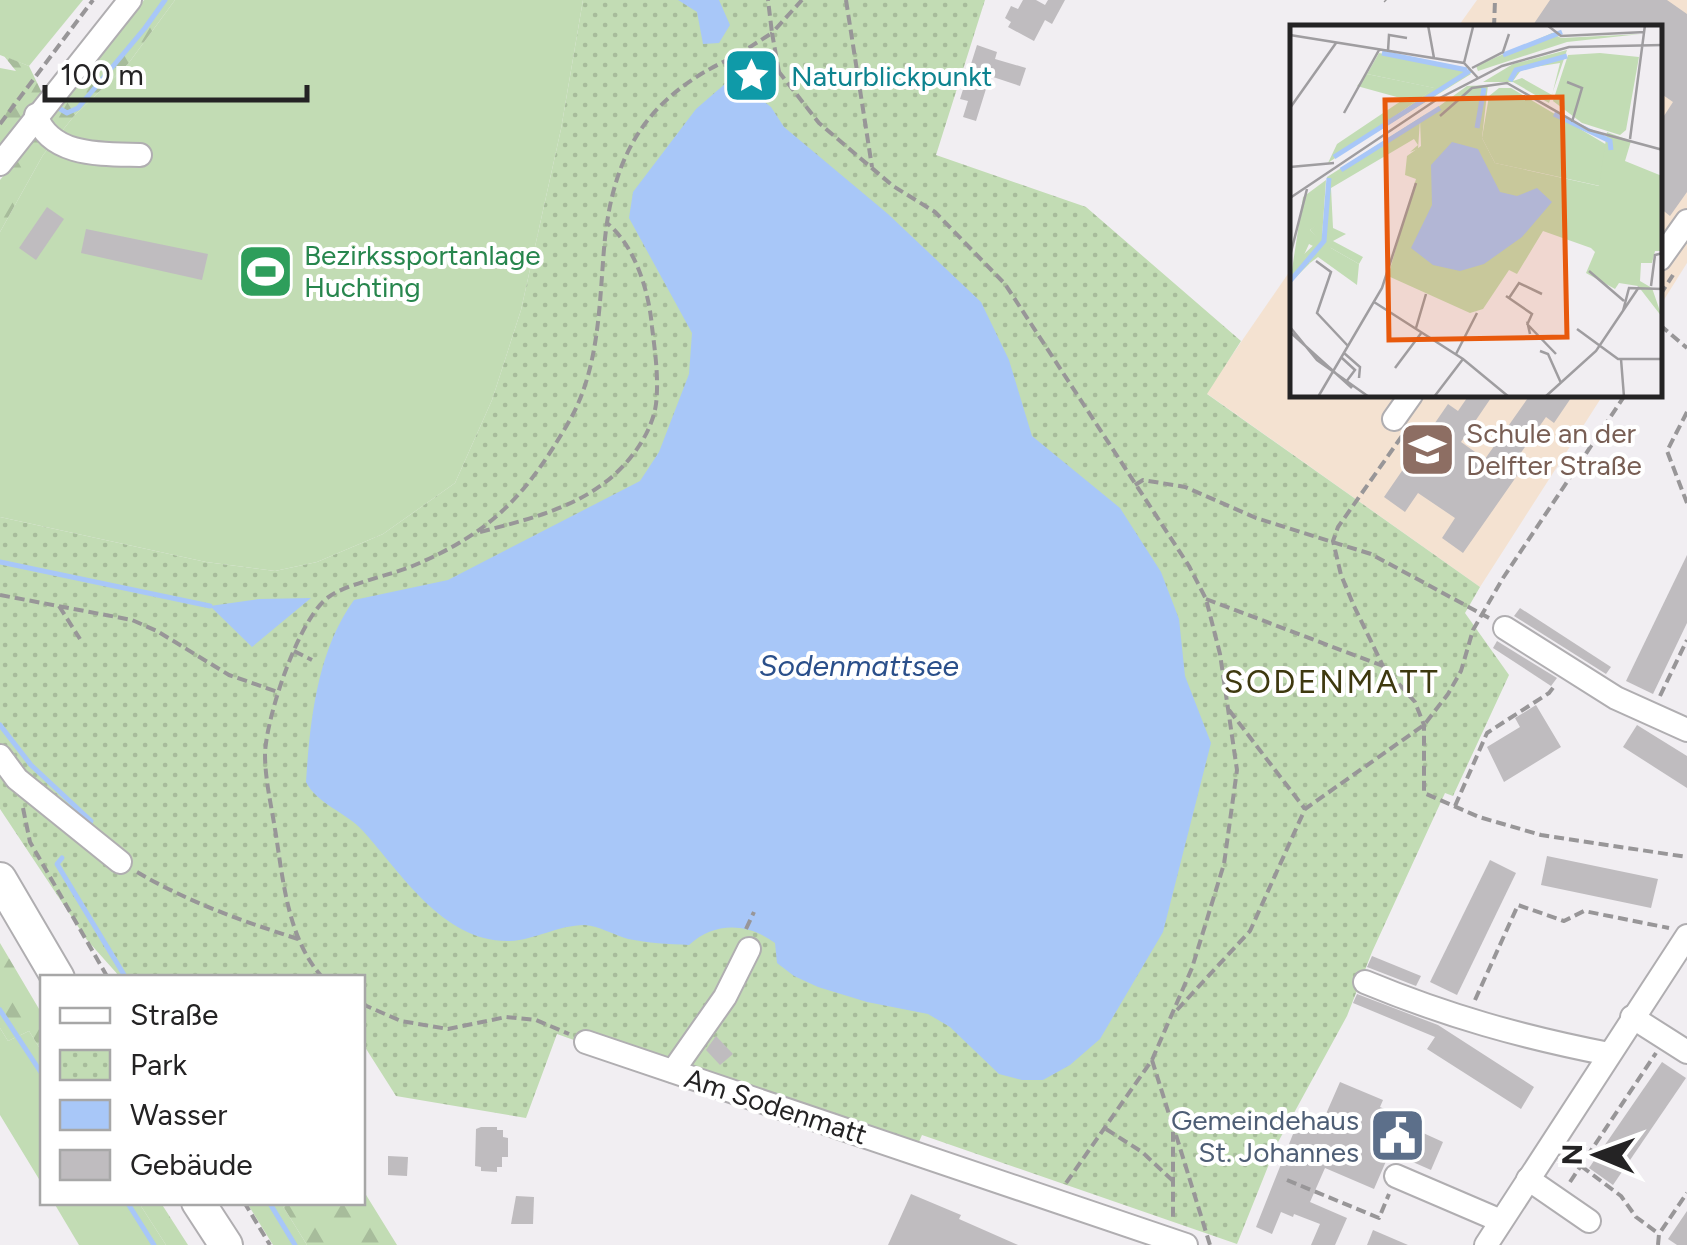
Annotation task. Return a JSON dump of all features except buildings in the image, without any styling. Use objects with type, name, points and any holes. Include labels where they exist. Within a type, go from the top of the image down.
[{"type":"highway","points":[[0,880],[56,975]]},
{"type":"highway","points":[[0,920],[40,987]]},
{"type":"highway","points":[[176,1205],[202,1245]]},
{"type":"highway","points":[[200,1205],[226,1245]]},
{"type":"street","points":[[0,164],[42,128],[130,0]]},
{"type":"street","points":[[42,128],[87,154],[140,156]]},
{"type":"street","points":[[1662,254],[1687,220]]},
{"type":"street","points":[[1505,628],[1616,698],[1687,730]]},
{"type":"street","points":[[0,756],[17,779],[120,862]]},
{"type":"street","points":[[1486,1245],[1632,1017],[1678,932]]},
{"type":"street","points":[[673,1071],[725,997],[748,939]]},
{"type":"street","points":[[1365,982],[1437,1012],[1537,1040],[1609,1054]]},
{"type":"street","points":[[1632,1017],[1687,1052]]},
{"type":"street","name":"Am Sodenmatt","points":[[586,1042],[1179,1243]]},
{"type":"street","points":[[1396,1176],[1501,1221]]},
{"type":"street","points":[[1528,1179],[1590,1221]]},
{"type":"path","points":[[0,124],[93,0]]},
{"type":"path","points":[[768,0],[779,72],[819,122],[893,186],[935,212],[1005,284],[1189,566],[1206,599],[1220,654],[1237,770],[1224,864],[1175,1013],[1152,1060],[1055,1198]]},
{"type":"path","points":[[320,975],[298,938],[284,883],[266,768],[266,737],[278,692],[310,619],[329,596],[417,565],[476,533],[505,512],[534,480],[580,398],[596,341],[607,223],[626,159],[642,124],[674,91],[772,33],[802,0]]},
{"type":"path","points":[[846,0],[872,167]]},
{"type":"path","points":[[1494,25],[1495,0]]},
{"type":"path","points":[[736,56],[779,72]]},
{"type":"path","points":[[476,533],[583,500],[611,481],[647,433],[656,405],[651,314],[643,282],[622,236],[607,223]]},
{"type":"path","points":[[1662,326],[1687,348]]},
{"type":"path","points":[[1175,1013],[1250,931],[1305,809],[1424,724],[1461,671],[1482,614],[1623,398]]},
{"type":"path","points":[[1403,403],[1406,429],[1338,527],[1333,541],[1341,575],[1383,666],[1415,702],[1424,724],[1424,793],[1480,817],[1541,835],[1687,857]]},
{"type":"path","points":[[1687,412],[1667,451],[1687,503]]},
{"type":"path","points":[[1135,485],[1142,480],[1185,487],[1256,518],[1370,554],[1482,614]]},
{"type":"path","points":[[0,595],[132,620],[157,630],[229,675],[278,692]]},
{"type":"path","points":[[1206,599],[1383,666]]},
{"type":"path","points":[[59,606],[80,639]]},
{"type":"path","points":[[294,652],[312,660]]},
{"type":"path","points":[[1455,806],[1487,732],[1550,693],[1568,668]]},
{"type":"path","points":[[1226,707],[1305,809]]},
{"type":"path","points":[[17,779],[30,842],[106,975]]},
{"type":"path","points":[[120,862],[190,900],[298,938]]},
{"type":"path","points":[[1466,1020],[1518,905],[1564,921],[1584,912],[1678,932]]},
{"type":"path","points":[[748,939],[754,912]]},
{"type":"path","points":[[365,1005],[401,1021],[448,1029],[506,1017],[536,1020],[586,1042]]},
{"type":"path","points":[[1558,1199],[1667,1036]]},
{"type":"path","points":[[1152,1060],[1210,1245]]},
{"type":"path","points":[[1173,1127],[1179,1243]]},
{"type":"path","points":[[1106,1129],[1142,1152],[1175,1182]]},
{"type":"path","points":[[1581,1166],[1621,1196],[1636,1217],[1659,1234]]},
{"type":"path","points":[[1288,1180],[1380,1218],[1396,1176]]},
{"type":"path","points":[[1658,1245],[1659,1234],[1687,1193]]},
{"type":"path","points":[[246,1205],[270,1245]]},
{"type":"shaded area","points":[[1477,0],[1687,0],[1687,263],[1662,303],[1662,25],[1459,25]]},
{"type":"shaded area","name":"Schule an der Delfter Straße","points":[[1290,271],[1290,398],[1601,398],[1480,587],[1206,393]]},
{"type":"green space","points":[[0,0],[83,0],[29,66],[0,55]]},
{"type":"green space","points":[[144,0],[175,0],[128,64],[74,116],[43,155],[0,232],[0,180]]},
{"type":"green space","name":"Bezirkssportanlage Huchting","points":[[175,0],[583,0],[561,129],[521,310],[492,400],[455,483],[383,534],[317,562],[275,571],[206,562],[0,517],[0,232],[43,155],[74,116],[128,64]]},
{"type":"green space","points":[[583,0],[985,0],[936,155],[1086,207],[1241,341],[1207,394],[1480,587],[1465,613],[1509,675],[1453,796],[1445,793],[1347,1016],[1277,1144],[1237,1244],[922,1135],[911,1160],[557,1034],[526,1118],[396,1096],[365,1047],[365,975],[118,975],[87,940],[0,809],[0,517],[206,562],[275,571],[317,562],[383,534],[455,483],[492,400],[521,310],[561,129]]},
{"type":"green space","points":[[4,56],[29,66],[43,95],[0,150],[0,68],[16,71]]},
{"type":"green space","points":[[0,943],[40,1011],[40,1049],[29,1031],[8,1041],[0,1028]]},
{"type":"green space","points":[[0,1028],[8,1041],[29,1031],[40,1049],[40,1181],[0,1115]]},
{"type":"green space","points":[[365,1193],[397,1245],[307,1245],[282,1205],[365,1205]]},
{"type":"green space","points":[[55,1205],[140,1205],[166,1245],[79,1245]]},
{"type":"green space","points":[[140,1205],[162,1205],[188,1245],[166,1245]]},
{"type":"green space","points":[[248,1205],[282,1205],[307,1245],[273,1245]]},
{"type":"water","points":[[678,0],[719,0],[730,25],[719,43],[703,44],[697,12]]},
{"type":"water","name":"Sodenmattsee","points":[[739,82],[771,107],[784,127],[888,214],[981,302],[1009,360],[1032,436],[1120,508],[1161,572],[1179,619],[1185,676],[1211,743],[1163,932],[1100,1039],[1070,1065],[1043,1080],[999,1074],[950,1027],[928,1014],[867,1002],[794,976],[777,963],[775,943],[742,928],[709,932],[689,945],[628,939],[585,925],[510,941],[486,939],[465,931],[426,903],[363,831],[317,796],[306,782],[313,711],[324,664],[331,641],[354,600],[448,580],[640,481],[659,452],[689,374],[692,333],[629,218],[633,192],[696,109],[726,83]]},
{"type":"water","points":[[311,598],[252,647],[210,606],[259,599]]},
{"type":"waterway","points":[[57,107],[67,113],[78,108],[165,0]]},
{"type":"waterway","points":[[0,562],[210,606]]},
{"type":"waterway","points":[[0,725],[31,765],[91,821],[89,825]]},
{"type":"waterway","points":[[62,858],[57,864],[124,975]]},
{"type":"waterway","points":[[0,1010],[40,1071]]},
{"type":"waterway","points":[[129,1205],[154,1245]]},
{"type":"waterway","points":[[271,1205],[295,1245]]},
{"type":"place","name":"Naturblickpunkt","points":[[752,76]]},
{"type":"place","name":"Bezirkssportanlage Huchting","points":[[265,271]]},
{"type":"place","name":"Schule an der Delfter Straße","points":[[1427,449]]},
{"type":"place","name":"Gemeindehaus St. Johannes","points":[[1398,1136]]},
{"type":"district","name":"SODENMATT","points":[[1332,682]]}]
